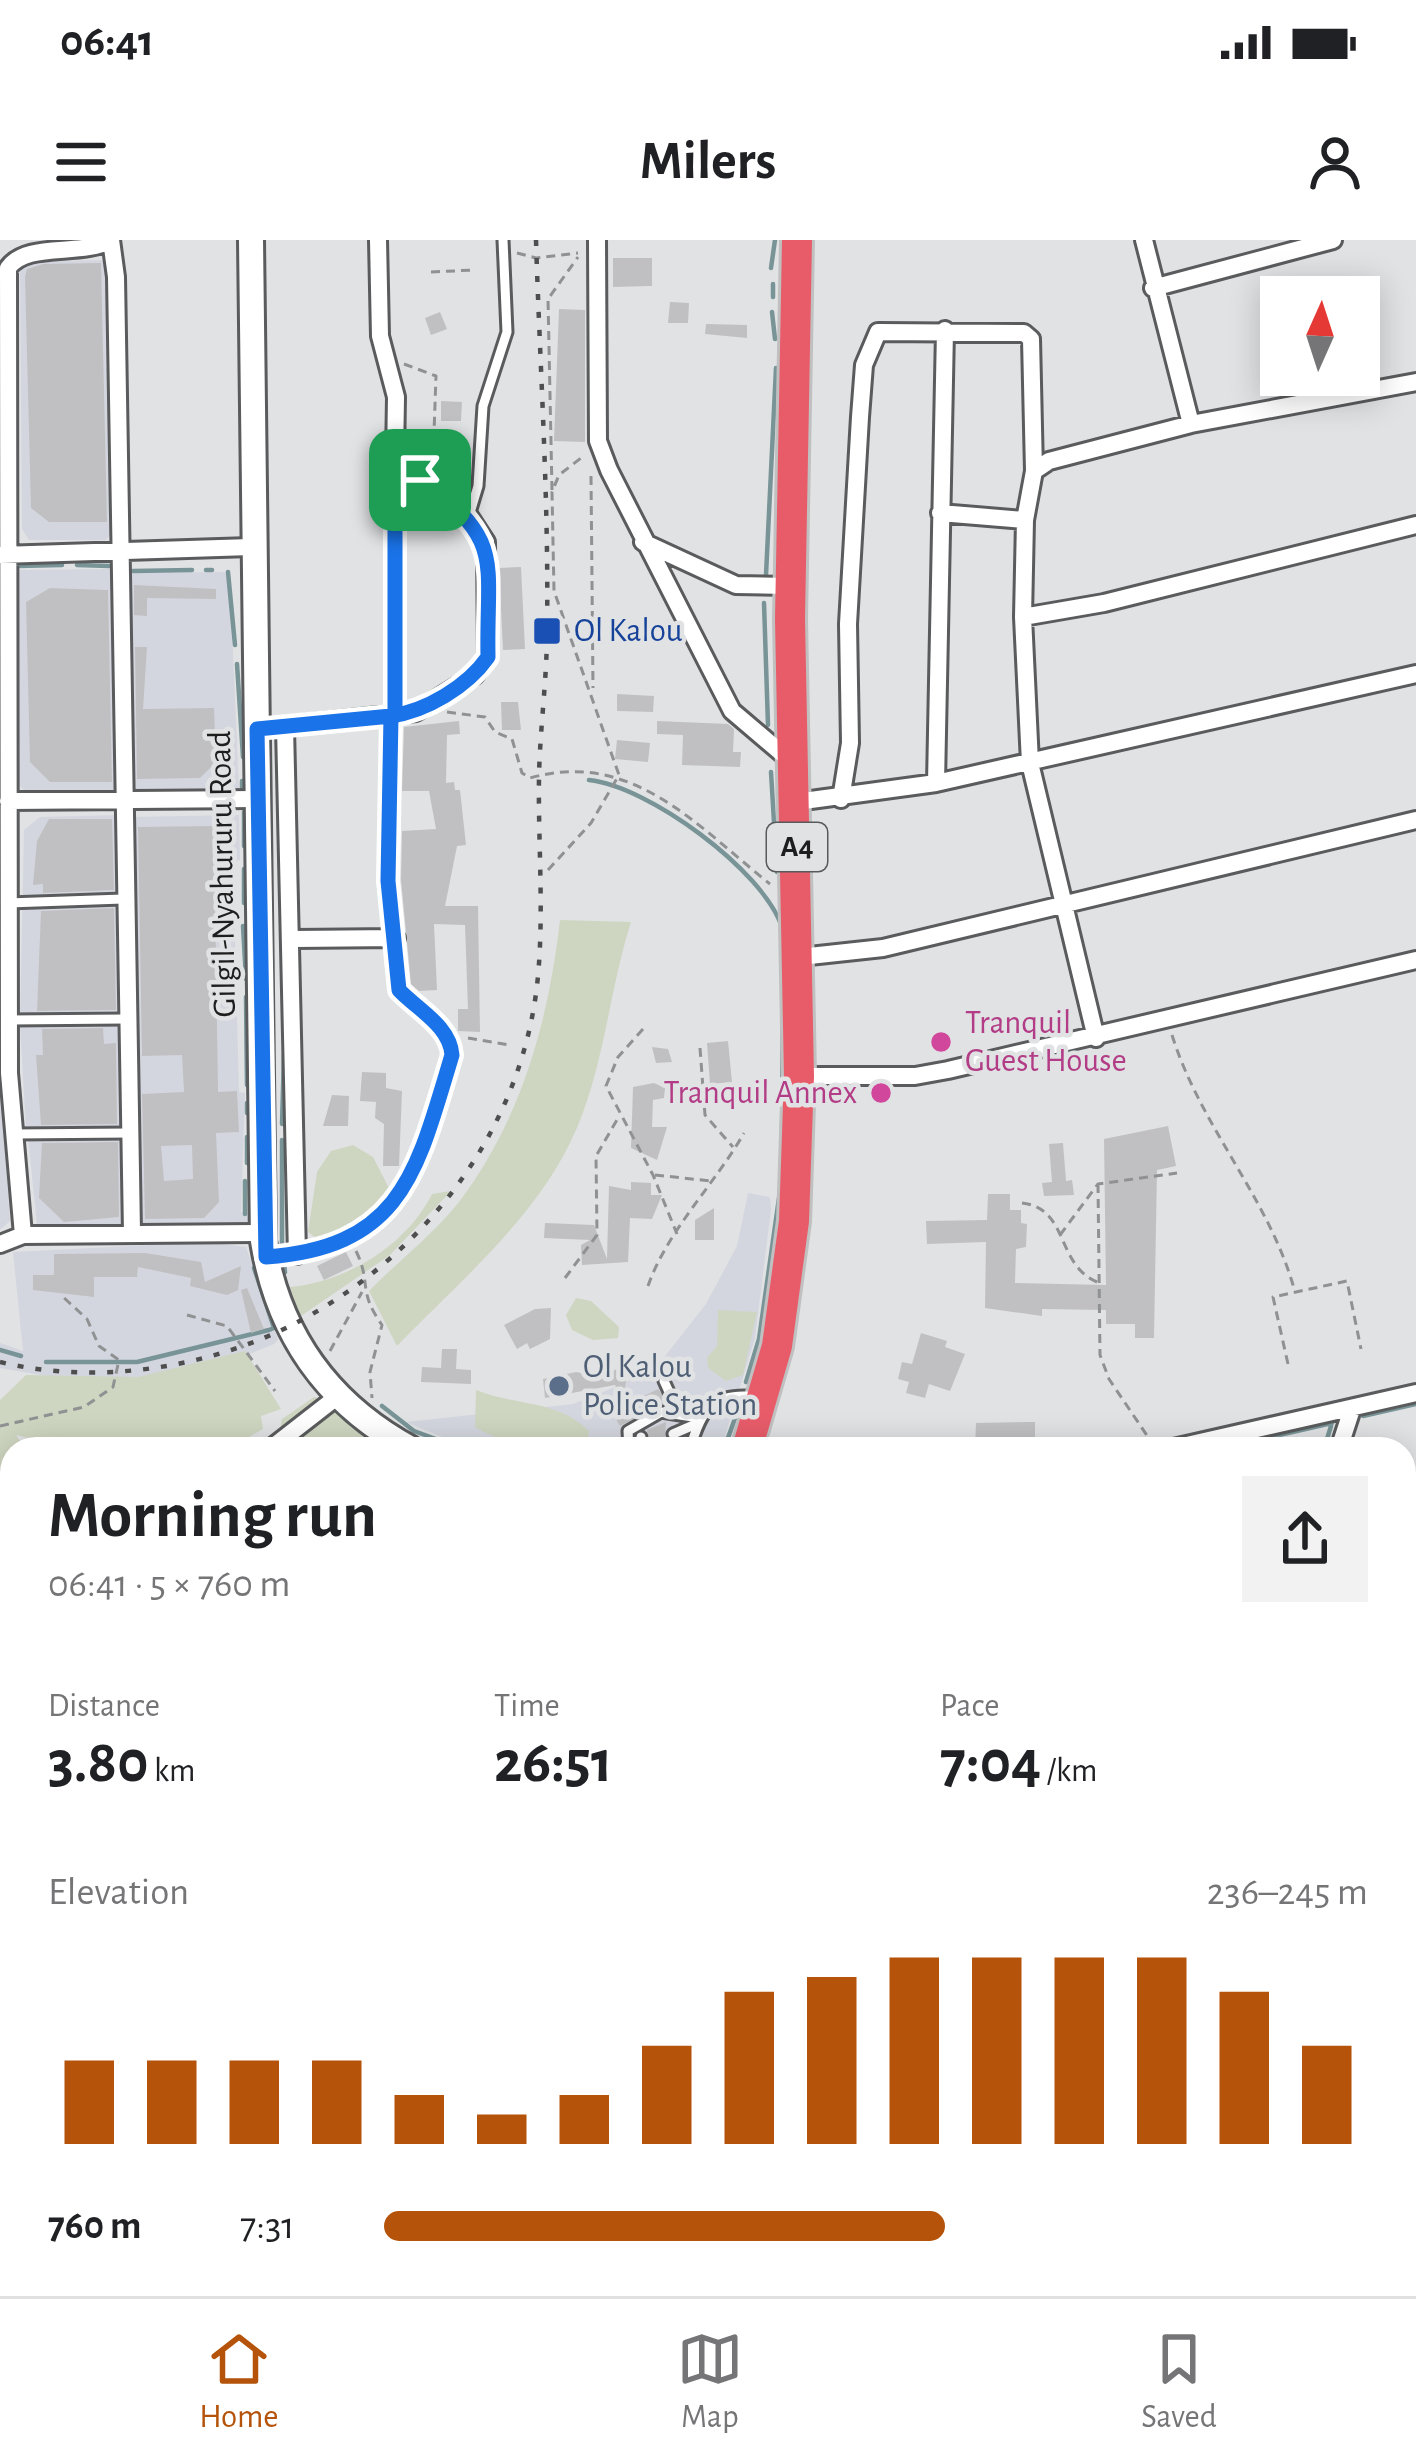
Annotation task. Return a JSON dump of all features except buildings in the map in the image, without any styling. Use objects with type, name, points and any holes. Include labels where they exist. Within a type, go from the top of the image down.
[{"type":"highway","name":"A4","points":[[750,1437],[786,1299],[800,1076],[790,586],[796,240]]},
{"type":"main road","name":"Gilgil-Nyahururu Road","points":[[251,240],[251,547],[264,1245],[279,1311],[317,1374],[392,1437]]},
{"type":"street","points":[[10,240],[3,333],[2,654],[9,1020],[5,1070],[23,1234]]},
{"type":"street","points":[[8,268],[25,254],[94,250],[111,240],[122,549],[123,899],[132,1232]]},
{"type":"street","points":[[0,1244],[23,1234],[132,1232],[264,1245],[297,1255],[350,1238],[390,1207],[410,1176],[452,1055],[448,1039],[399,990],[388,881],[396,397],[380,335],[378,240]]},
{"type":"street","points":[[597,240],[598,441],[642,542],[732,710],[792,763]]},
{"type":"street","points":[[1144,240],[1191,424]]},
{"type":"street","points":[[1153,288],[1333,240]]},
{"type":"street","points":[[936,783],[945,330]]},
{"type":"street","points":[[841,799],[850,743],[848,644],[855,490],[869,343],[878,332],[1024,333],[1031,339],[1034,471],[1025,520],[1023,616],[1030,763],[1096,1039]]},
{"type":"street","points":[[1034,471],[1048,461],[1191,424],[1416,382]]},
{"type":"street","points":[[257,729],[416,712],[476,674],[488,657],[485,542],[469,516],[395,458]]},
{"type":"street","points":[[940,513],[1025,520]]},
{"type":"street","points":[[1023,616],[1104,603],[1416,525]]},
{"type":"street","points":[[642,542],[736,585],[790,586]]},
{"type":"street","points":[[3,554],[251,547]]},
{"type":"street","points":[[796,802],[936,783],[1416,674]]},
{"type":"street","points":[[285,727],[294,939],[297,1255]]},
{"type":"street","points":[[8,802],[259,799]]},
{"type":"street","points":[[800,958],[847,956],[1063,908],[1416,820]]},
{"type":"street","points":[[294,939],[396,938]]},
{"type":"street","points":[[800,1076],[915,1076],[1096,1039],[1416,960]]},
{"type":"street","points":[[1235,1437],[1416,1393]]},
{"type":"street","points":[[285,1437],[338,1396]]},
{"type":"street","points":[[1343,1437],[1352,1409]]},
{"type":"lane","points":[[469,516],[478,486],[483,406],[507,332],[504,243]]},
{"type":"lane","points":[[8,903],[123,899]]},
{"type":"lane","points":[[9,1020],[125,1019]]},
{"type":"lane","points":[[14,1133],[129,1133]]},
{"type":"lane","points":[[680,1437],[720,1396],[763,1398]]},
{"type":"lane","points":[[628,1437],[628,1430],[661,1412],[686,1414],[698,1421]]},
{"type":"lane","points":[[680,1437],[686,1414]]},
{"type":"lane","points":[[680,1437],[698,1421]]},
{"type":"path","points":[[504,243],[536,258],[581,254],[548,299],[554,592],[593,690],[609,757],[619,775]]},
{"type":"path","points":[[430,272],[474,270]]},
{"type":"path","points":[[404,364],[417,364],[436,376],[431,443],[420,480]]},
{"type":"path","points":[[431,443],[453,457]]},
{"type":"path","points":[[552,492],[560,475],[590,449],[593,690]]},
{"type":"path","points":[[416,712],[464,711],[485,717],[495,732],[512,739],[522,773],[530,778],[567,770],[619,775],[692,822],[798,907]]},
{"type":"path","points":[[548,870],[591,823],[619,775]]},
{"type":"path","points":[[1168,1021],[1204,1108],[1282,1243],[1294,1292]]},
{"type":"path","points":[[643,1028],[608,1075],[606,1086],[618,1117],[653,1175],[677,1234]]},
{"type":"path","points":[[448,1039],[487,1038],[510,1045]]},
{"type":"path","points":[[700,1048],[705,1115],[735,1148]]},
{"type":"path","points":[[565,1278],[596,1235],[596,1156],[618,1117]]},
{"type":"path","points":[[648,1286],[658,1257],[715,1182],[744,1132]]},
{"type":"path","points":[[1060,1235],[1098,1184],[1177,1173]]},
{"type":"path","points":[[653,1175],[715,1182]]},
{"type":"path","points":[[1098,1184],[1100,1355],[1147,1437]]},
{"type":"path","points":[[1022,1203],[1041,1205],[1052,1215],[1082,1276],[1098,1282]]},
{"type":"path","points":[[317,1374],[338,1332],[351,1320],[362,1292],[364,1267],[350,1238]]},
{"type":"path","points":[[1288,1364],[1274,1297],[1294,1292],[1347,1281],[1361,1348]]},
{"type":"path","points":[[362,1292],[382,1325],[370,1372],[379,1429]]},
{"type":"path","points":[[0,1426],[84,1407],[113,1387],[119,1363],[99,1346],[87,1319],[62,1296]]},
{"type":"path","points":[[187,1315],[227,1326],[275,1391]]},
{"type":"shaded area","points":[[109,260],[116,530],[106,540],[29,540],[22,529],[20,269],[28,261]]},
{"type":"shaded area","points":[[113,569],[119,793],[27,793],[15,782],[14,570]]},
{"type":"shaded area","points":[[225,572],[230,582],[239,792],[133,794],[129,573]]},
{"type":"shaded area","points":[[119,815],[120,1017],[20,1018],[24,830],[40,817]]},
{"type":"shaded area","points":[[239,815],[240,860],[233,862],[239,1092],[245,1093],[241,1212],[256,1214],[256,1227],[138,1228],[128,817]]},
{"type":"shaded area","points":[[122,1022],[124,1131],[26,1131],[20,1023]]},
{"type":"shaded area","points":[[0,1080],[10,1221],[0,1230]]},
{"type":"shaded area","points":[[120,1136],[126,1229],[37,1225],[28,1137]]},
{"type":"shaded area","points":[[748,1193],[770,1197],[755,1338],[725,1437],[442,1437],[406,1422],[573,1404],[625,1383],[665,1356],[706,1304],[737,1246]]},
{"type":"shaded area","points":[[209,1242],[246,1247],[278,1340],[274,1344],[245,1356],[138,1377],[64,1379],[0,1368],[0,1343],[23,1351],[13,1252]]},
{"type":"green space","points":[[560,920],[631,922],[581,1117],[535,1199],[468,1276],[397,1346],[369,1291],[457,1205],[504,1128],[541,1027]]},
{"type":"green space","points":[[353,1145],[373,1157],[392,1194],[376,1213],[320,1241],[308,1232],[317,1172],[331,1151]]},
{"type":"green space","points":[[451,1191],[390,1255],[298,1318],[290,1287],[332,1278],[372,1258],[407,1230],[432,1194]]},
{"type":"green space","points":[[576,1298],[591,1301],[619,1327],[618,1338],[593,1340],[572,1330],[566,1315]]},
{"type":"green space","points":[[718,1310],[757,1312],[743,1375],[726,1381],[708,1368],[707,1358],[717,1346]]},
{"type":"green space","points":[[245,1351],[281,1409],[261,1416],[263,1429],[249,1437],[0,1437],[0,1400],[26,1375],[138,1377]]},
{"type":"green space","points":[[476,1390],[563,1413],[589,1431],[588,1437],[497,1437],[475,1427]]},
{"type":"green space","points":[[314,1397],[379,1437],[286,1437],[280,1430],[282,1419]]},
{"type":"waterway","points":[[771,268],[775,240]]},
{"type":"waterway","points":[[773,284],[773,297]]},
{"type":"waterway","points":[[772,312],[775,339]]},
{"type":"waterway","points":[[766,575],[776,368]]},
{"type":"waterway","points":[[17,566],[62,565]]},
{"type":"waterway","points":[[77,565],[109,566]]},
{"type":"waterway","points":[[133,571],[192,570]]},
{"type":"waterway","points":[[206,570],[212,570]]},
{"type":"waterway","points":[[228,572],[235,645]]},
{"type":"waterway","points":[[764,603],[768,725]]},
{"type":"waterway","points":[[237,664],[243,757]]},
{"type":"waterway","points":[[771,772],[777,872]]},
{"type":"waterway","points":[[589,780],[641,797],[701,834],[752,881],[782,927]]},
{"type":"waterway","points":[[242,781],[242,788]]},
{"type":"waterway","points":[[244,812],[244,846]]},
{"type":"waterway","points":[[244,869],[244,903]]},
{"type":"waterway","points":[[243,926],[246,979]]},
{"type":"waterway","points":[[782,1143],[783,993]]},
{"type":"waterway","points":[[246,997],[247,1085]]},
{"type":"waterway","points":[[282,1124],[284,1054]]},
{"type":"waterway","points":[[247,1103],[247,1113]]},
{"type":"waterway","points":[[247,1137],[247,1163]]},
{"type":"waterway","points":[[282,1140],[282,1245]]},
{"type":"waterway","points":[[245,1181],[245,1214]]},
{"type":"waterway","points":[[746,1382],[759,1339],[781,1184]]},
{"type":"waterway","points":[[284,1264],[285,1272]]},
{"type":"waterway","points":[[46,1362],[137,1362],[274,1328],[254,1268]]},
{"type":"waterway","points":[[0,1350],[21,1356]]},
{"type":"waterway","points":[[1363,1416],[1416,1404]]},
{"type":"waterway","points":[[382,1406],[414,1431],[430,1437]]},
{"type":"waterway","points":[[728,1437],[738,1410]]},
{"type":"waterway","points":[[1271,1437],[1332,1423]]},
{"type":"waterway","points":[[1328,1437],[1331,1426]]},
{"type":"railway","points":[[0,1362],[73,1372],[149,1369],[223,1353],[292,1325],[340,1297],[425,1225],[460,1182],[489,1135],[529,1032],[540,951],[539,776],[547,582],[536,240]]},
{"type":"place","name":"Ol Kalou","points":[[547,631]]},
{"type":"place","name":"Tranquil Guest House","points":[[941,1042]]},
{"type":"place","name":"Tranquil Annex","points":[[881,1093]]},
{"type":"place","name":"Ol Kalou Police Station","points":[[559,1386]]},
{"type":"route","points":[[420,480],[395,458],[395,716],[391,716],[257,729],[266,1257],[310,1254],[341,1245],[390,1207],[424,1148],[452,1055],[451,1042],[439,1026],[399,990],[388,881],[391,716],[395,716],[416,712],[476,674],[488,657],[485,542],[469,516],[420,480]]}]
